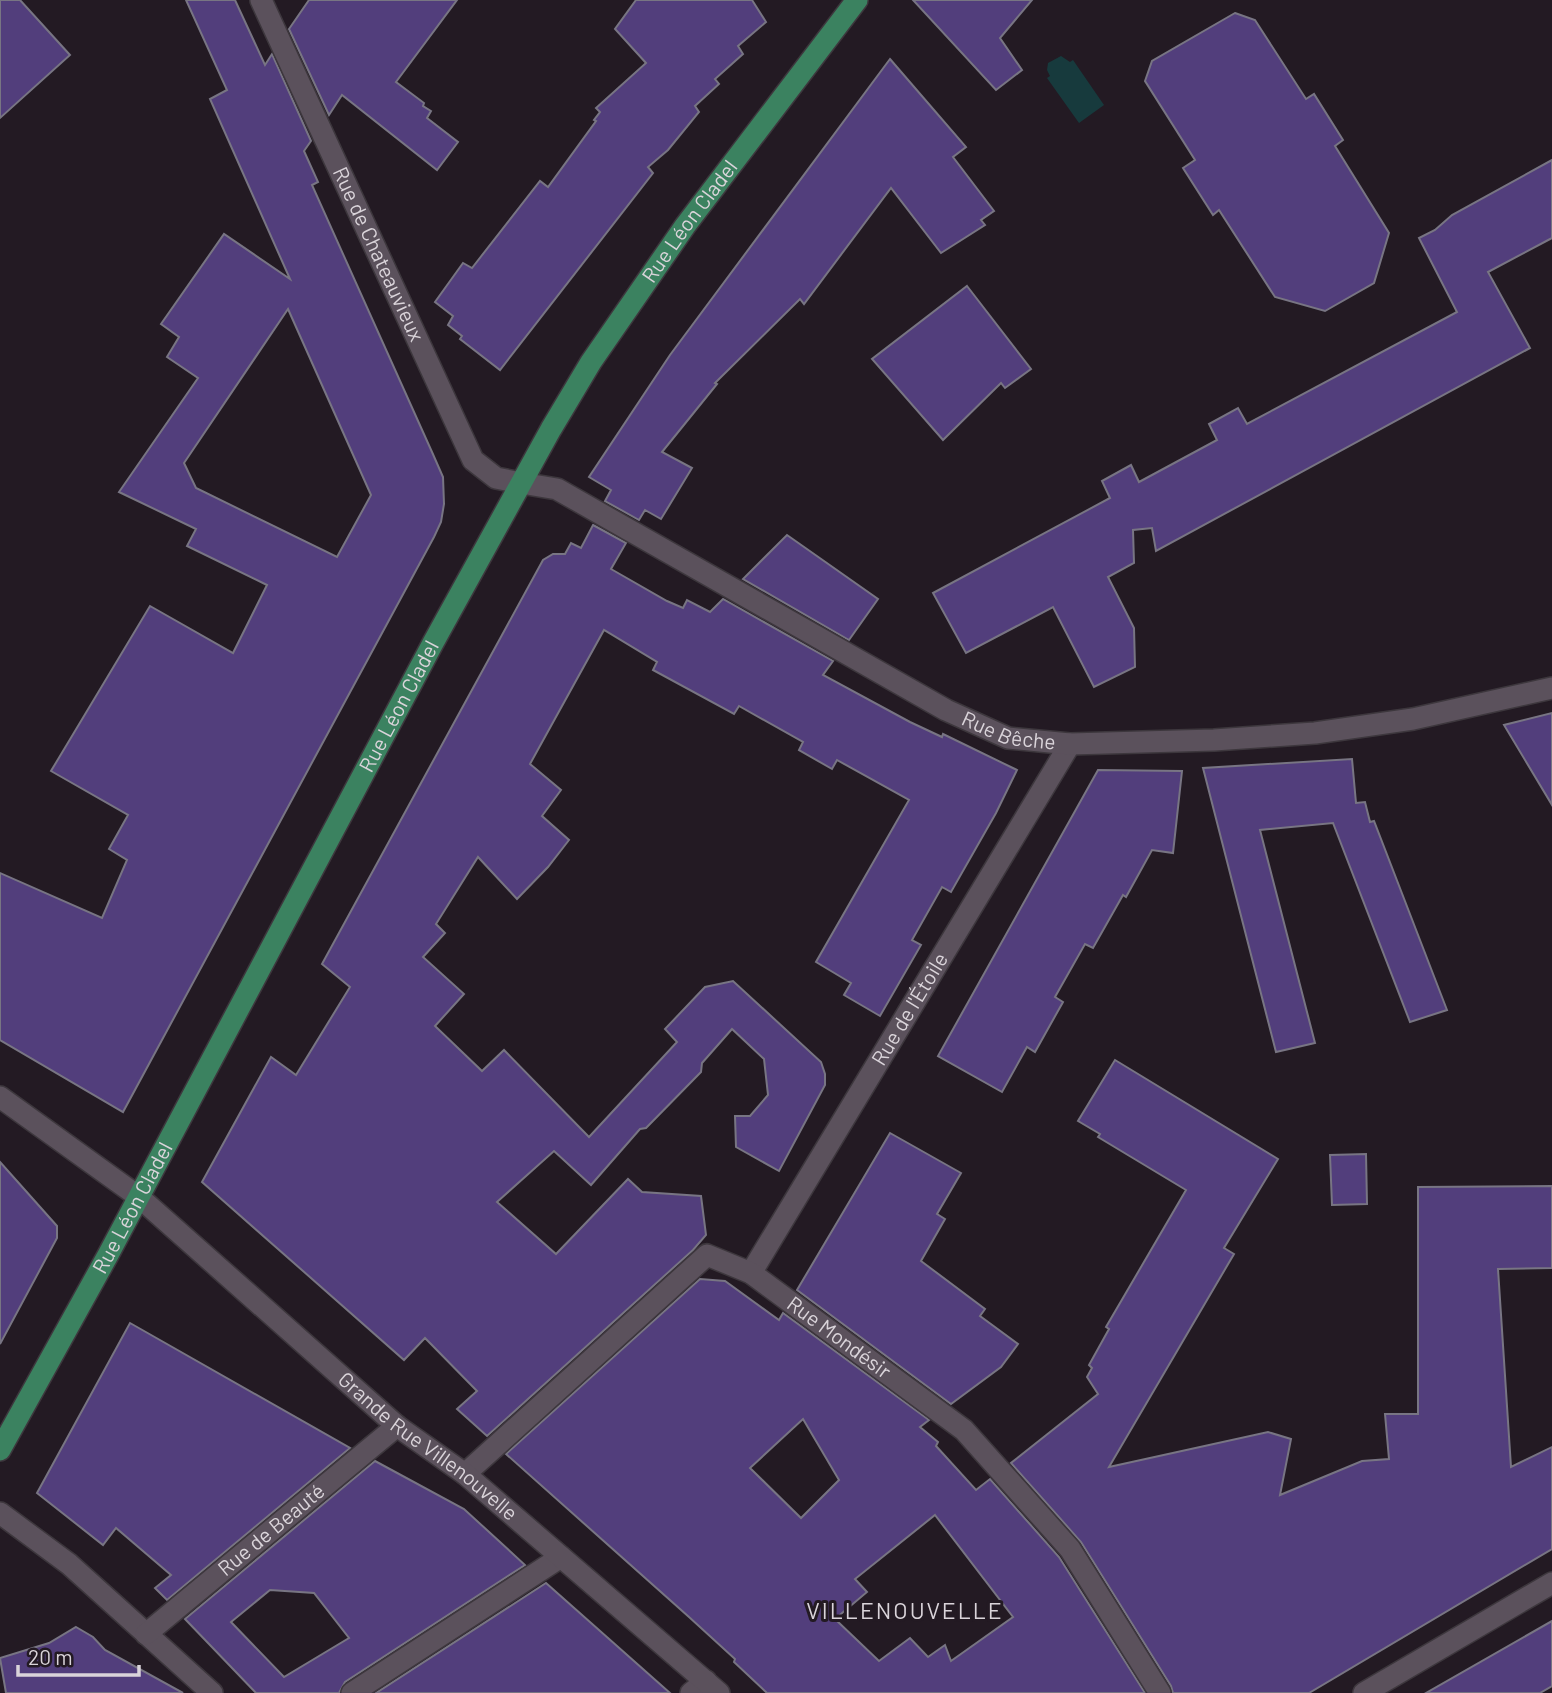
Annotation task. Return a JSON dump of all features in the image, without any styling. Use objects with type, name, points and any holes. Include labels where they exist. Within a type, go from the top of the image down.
[{"type":"main road","name":"Rue Léon Cladel","points":[[0,1450],[139,1197],[433,643],[591,362],[685,226],[857,0]]},
{"type":"street","name":"Rue de Chateauvieux","points":[[261,0],[473,460],[496,478],[521,483]]},
{"type":"street","name":"Rue Bêche","points":[[521,483],[557,489],[946,710],[1008,738],[1070,744],[1214,740],[1315,733],[1413,719],[1552,688]]},
{"type":"street","name":"Rue de l'Étoile","points":[[751,1273],[1070,744]]},
{"type":"street","name":"Grande Rue Villenouvelle","points":[[0,1097],[139,1197],[397,1426],[465,1474],[561,1557],[705,1689]]},
{"type":"street","name":"Rue Mondésir","points":[[465,1474],[707,1255],[751,1273],[964,1430],[1070,1549],[1160,1693]]},
{"type":"street","name":"Rue de Beauté","points":[[146,1634],[397,1426]]},
{"type":"street","points":[[0,1513],[69,1564],[212,1693]]},
{"type":"street","points":[[352,1693],[561,1557]]},
{"type":"street","points":[[1364,1693],[1552,1583]]},
{"type":"shaded area","points":[[1061,56],[1070,62],[1073,60],[1104,105],[1079,123],[1047,78],[1050,76],[1048,63]]},
{"type":"building","points":[[0,0],[20,0],[70,55],[0,118]]},
{"type":"building","points":[[186,0],[235,0],[265,65],[272,54],[311,141],[304,151],[318,182],[312,185],[443,477],[444,504],[441,522],[434,537],[123,1112],[0,1040],[0,873],[102,918],[127,860],[109,849],[128,815],[51,771],[150,606],[233,653],[267,585],[187,546],[196,529],[119,492],[198,378],[167,357],[179,337],[161,324],[224,234],[290,279],[210,99],[227,90]],"holes":[[[288,309],[371,495],[337,557],[196,488],[184,463]]]},
{"type":"building","points":[[309,0],[457,0],[396,82],[424,103],[423,106],[431,111],[427,118],[458,142],[437,170],[342,95],[329,115],[289,29]]},
{"type":"building","points":[[636,0],[752,0],[766,22],[738,46],[743,54],[715,79],[719,84],[695,106],[699,112],[668,150],[648,167],[653,173],[500,370],[460,339],[462,336],[448,325],[453,316],[435,302],[463,263],[472,268],[540,181],[548,187],[596,121],[594,120],[600,112],[596,108],[646,63],[615,29]]},
{"type":"building","points":[[913,0],[1032,0],[1000,38],[1022,70],[996,90]]},
{"type":"building","points":[[1235,13],[1255,20],[1306,99],[1314,94],[1343,140],[1335,146],[1389,233],[1374,283],[1325,311],[1275,297],[1219,210],[1213,215],[1183,168],[1195,160],[1145,81],[1152,61]]},
{"type":"building","points":[[890,59],[966,147],[953,157],[994,211],[981,220],[985,225],[941,253],[891,188],[804,304],[800,299],[715,383],[717,384],[662,452],[692,468],[661,519],[645,510],[639,520],[605,501],[611,490],[589,477],[670,355]]},
{"type":"building","points":[[1552,160],[1552,238],[1488,272],[1530,348],[1156,551],[1152,528],[1133,530],[1134,563],[1108,577],[1134,628],[1135,667],[1094,687],[1053,607],[966,653],[933,593],[1110,498],[1102,481],[1131,465],[1139,482],[1217,440],[1209,424],[1238,408],[1247,424],[1457,312],[1419,238],[1435,230],[1452,215]]},
{"type":"building","points":[[967,286],[1031,369],[1005,388],[1001,383],[943,440],[872,359]]},
{"type":"building","points":[[593,525],[626,543],[611,569],[683,608],[687,600],[710,612],[723,599],[833,661],[823,675],[910,722],[942,737],[943,734],[1017,770],[951,892],[942,887],[912,940],[921,945],[880,1016],[844,995],[851,983],[816,962],[909,800],[837,760],[832,769],[799,750],[803,742],[739,706],[734,714],[653,670],[657,662],[604,630],[530,764],[561,790],[542,816],[569,840],[517,899],[478,857],[436,924],[445,933],[423,957],[464,994],[435,1026],[482,1071],[504,1050],[589,1137],[677,1042],[665,1029],[705,987],[733,981],[821,1062],[825,1085],[779,1171],[736,1147],[735,1116],[750,1116],[768,1095],[764,1059],[732,1029],[702,1063],[701,1072],[646,1128],[640,1129],[591,1185],[554,1151],[497,1202],[556,1254],[628,1179],[642,1192],[701,1196],[706,1235],[693,1250],[487,1436],[457,1409],[477,1391],[425,1338],[404,1360],[202,1182],[271,1057],[296,1075],[350,987],[322,964],[543,560],[553,554],[565,554],[571,543],[581,548]]},
{"type":"building","points":[[787,535],[878,599],[849,640],[743,579]]},
{"type":"building","points":[[1552,713],[1552,805],[1504,725]]},
{"type":"building","points":[[1352,759],[1356,803],[1365,802],[1370,822],[1374,821],[1447,1010],[1410,1022],[1333,823],[1260,830],[1315,1043],[1276,1052],[1203,768]]},
{"type":"building","points":[[1098,770],[1182,771],[1173,853],[1152,850],[1093,948],[1085,944],[1055,997],[1063,1002],[1035,1052],[1027,1047],[1002,1092],[938,1056]]},
{"type":"building","points":[[1115,1060],[1278,1159],[1224,1248],[1234,1254],[1109,1467],[1268,1432],[1291,1439],[1280,1495],[1362,1461],[1389,1459],[1385,1414],[1418,1414],[1418,1187],[1552,1186],[1552,1268],[1498,1269],[1511,1467],[1552,1447],[1552,1549],[1309,1693],[1173,1693],[1081,1542],[1011,1463],[1098,1394],[1087,1377],[1092,1368],[1089,1365],[1109,1329],[1106,1327],[1186,1190],[1098,1137],[1100,1134],[1078,1121]]},
{"type":"building","points":[[890,1133],[961,1173],[937,1214],[945,1219],[921,1261],[985,1309],[980,1316],[1018,1344],[1001,1367],[951,1404],[797,1290]]},
{"type":"building","points":[[1366,1154],[1367,1204],[1332,1205],[1330,1155]]},
{"type":"building","points":[[0,1162],[57,1226],[57,1238],[0,1344]]},
{"type":"building","points":[[700,1279],[725,1281],[779,1320],[783,1313],[929,1420],[920,1427],[938,1442],[936,1446],[976,1490],[990,1479],[1059,1557],[1145,1693],[767,1693],[734,1662],[735,1659],[506,1454]],"holes":[[[803,1419],[839,1480],[801,1518],[750,1468]],[[935,1515],[1013,1617],[951,1661],[945,1645],[928,1657],[910,1638],[879,1661],[835,1619],[867,1592],[855,1579]]]},
{"type":"building","points":[[130,1323],[350,1448],[167,1600],[155,1588],[171,1575],[116,1528],[103,1545],[37,1493]]},
{"type":"building","points":[[375,1461],[464,1509],[525,1565],[345,1682],[339,1693],[256,1693],[185,1619]],"holes":[[[270,1590],[314,1593],[349,1638],[284,1677],[231,1622]]]},
{"type":"building","points":[[546,1583],[670,1693],[376,1693]]},
{"type":"building","points":[[1552,1621],[1552,1686],[1540,1693],[1426,1693]]},
{"type":"building","points":[[76,1627],[93,1637],[105,1650],[183,1693],[6,1693],[0,1658],[49,1643]]},
{"type":"district","name":"VILLENOUVELLE","points":[[905,1611]]}]
